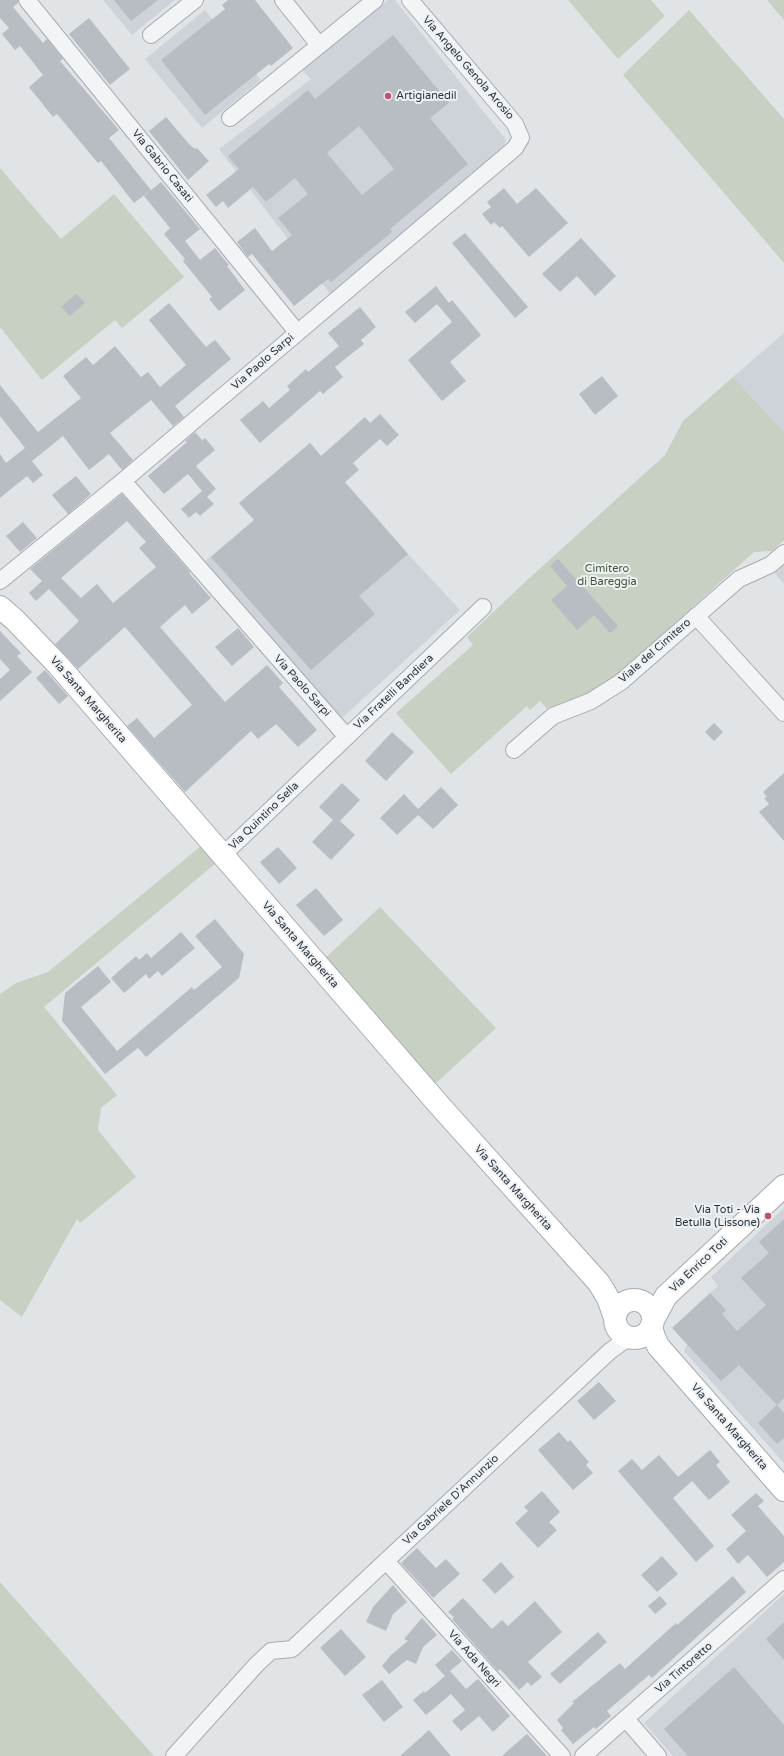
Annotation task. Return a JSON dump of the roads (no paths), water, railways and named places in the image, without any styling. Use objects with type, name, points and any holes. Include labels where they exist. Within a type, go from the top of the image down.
[{"type":"street","name":"Via Gabrio Casati","points":[[27,0],[297,332]]},
{"type":"street","points":[[151,36],[195,0]]},
{"type":"street","points":[[283,0],[319,45]]},
{"type":"street","points":[[230,118],[375,0]]},
{"type":"street","name":"Via Angelo Genola Arosio","points":[[410,0],[515,124],[521,138]]},
{"type":"street","name":"Via Paolo Sarpi","points":[[0,581],[123,481],[515,148],[521,138]]},
{"type":"street","name":"Via Paolo Sarpi","points":[[123,481],[243,620],[347,737]]},
{"type":"street","name":"Viale del Cimitero","points":[[514,750],[553,716],[591,700],[622,682],[739,579],[770,565],[784,553]]},
{"type":"street","name":"Via Santa Margherita","points":[[0,607],[15,620],[59,666],[440,1106],[599,1283],[608,1298],[784,1490]]},
{"type":"street","name":"Via Fratelli Bandiera","points":[[305,776],[483,607]]},
{"type":"street","name":"Viale del Cimitero","points":[[696,616],[784,713]]},
{"type":"street","name":"Via Quintino Sella","points":[[223,855],[305,776]]},
{"type":"street","name":"Via Enrico Toti","points":[[635,1327],[666,1296],[784,1186]]},
{"type":"street","name":"Via Gabriele D'Annunzio","points":[[174,1756],[257,1664],[272,1652],[292,1649],[635,1327]]},
{"type":"street","name":"Via Ada Negri","points":[[386,1561],[562,1756]]},
{"type":"street","name":"Via Tintoretto","points":[[583,1756],[784,1579]]},
{"type":"street","points":[[626,1719],[658,1756]]},
{"type":"place","name":"Artigianedil","points":[[388,96]]},
{"type":"place","name":"Via Toti - Via Betulla (Lissone)","points":[[768,1216]]},
{"type":"park label","name":"Cimitero di Bareggia","points":[[607,575]]}]
